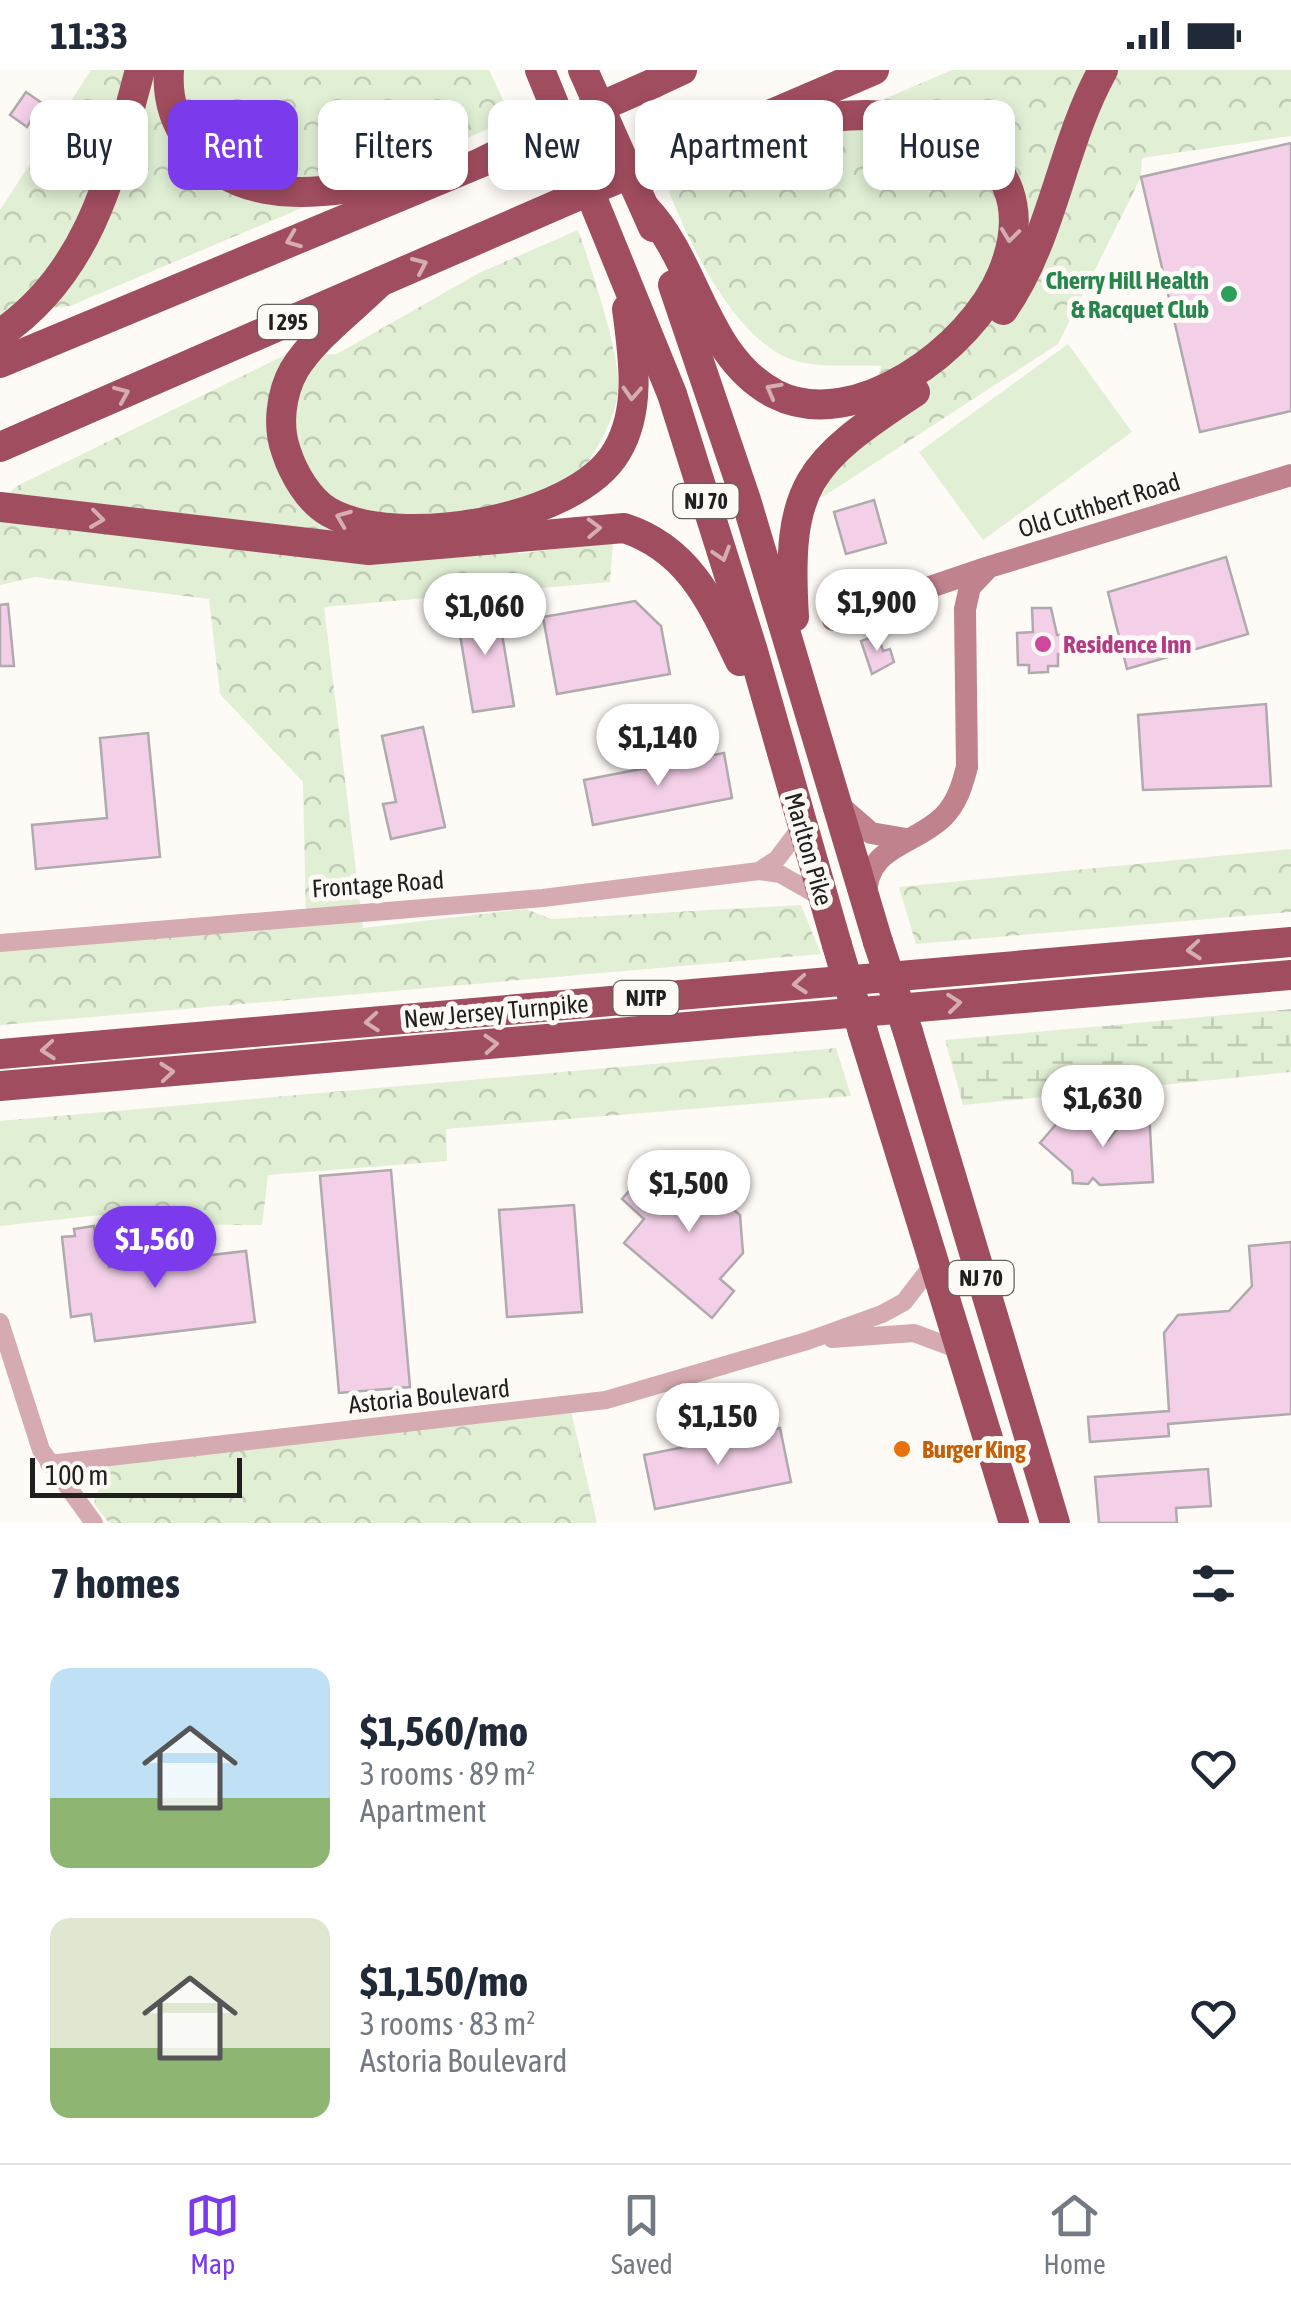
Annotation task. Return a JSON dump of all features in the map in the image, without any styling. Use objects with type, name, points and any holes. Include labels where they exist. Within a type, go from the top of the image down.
[{"type":"highway","points":[[0,334],[52,286],[96,219],[140,70]]},
{"type":"highway","points":[[169,70],[174,115],[183,133],[201,156],[245,184],[295,193],[323,191],[480,163]]},
{"type":"highway","points":[[531,70],[543,100]]},
{"type":"highway","name":"Marlton Pike","points":[[540,70],[546,100]]},
{"type":"highway","name":"Marlton Pike","points":[[583,70],[646,210],[746,500],[1055,1523]]},
{"type":"highway","points":[[600,100],[682,70]]},
{"type":"highway","name":"I 295","points":[[804,100],[874,70]]},
{"type":"highway","points":[[797,670],[791,537],[804,491],[814,472],[841,444],[959,360],[1006,306],[1026,271],[1073,132],[1103,70]]},
{"type":"highway","points":[[646,210],[734,356],[776,394],[798,402],[830,406],[859,400],[922,366],[958,335],[1002,274],[1013,222],[1010,192],[984,151],[961,135],[935,124],[866,115],[843,117]]},
{"type":"highway","points":[[0,363],[488,158]]},
{"type":"highway","name":"I 295","points":[[0,447],[635,172]]},
{"type":"highway","name":"Marlton Pike","points":[[585,190],[620,262],[672,394],[1014,1523]]},
{"type":"highway","points":[[380,282],[294,370],[282,411],[283,443],[305,488],[325,510],[343,519],[388,527],[451,524],[526,514],[562,500],[585,487],[616,454],[626,433],[634,388],[620,262]]},
{"type":"highway","points":[[0,507],[369,550],[624,528],[659,542],[698,580],[779,746]]},
{"type":"highway","name":"New Jersey Turnpike","points":[[0,1054],[1291,942]]},
{"type":"highway","name":"New Jersey Turnpike","points":[[0,1086],[724,1028],[997,998],[1291,975]]},
{"type":"street","name":"Old Cuthbert Road","points":[[833,620],[989,567],[1291,475]]},
{"type":"street","points":[[866,902],[875,863],[942,817],[962,789],[967,767],[965,609],[970,587],[989,567]]},
{"type":"street","points":[[834,795],[847,815],[865,830],[906,839]]},
{"type":"street","points":[[758,871],[776,859],[802,826]]},
{"type":"street","name":"Frontage Road","points":[[0,943],[543,898],[758,871],[780,874],[824,899]]},
{"type":"street","name":"Astoria Boulevard","points":[[49,1464],[573,1406],[807,1341],[904,1302],[934,1263]]},
{"type":"street","points":[[0,1322],[22,1398],[49,1464],[94,1523]]},
{"type":"street","name":"Astoria Boulevard","points":[[807,1341],[914,1333],[962,1352]]},
{"type":"green space","points":[[91,70],[489,70],[503,100],[488,100],[488,129],[468,138],[468,100],[318,100],[318,190],[344,190],[70,306],[13,311],[0,317],[0,210],[30,164],[30,190],[148,190],[148,100],[72,100]]},
{"type":"green space","points":[[952,70],[1291,70],[1291,136],[1142,158],[1141,177],[1058,344],[821,498],[882,366],[796,361],[774,351],[754,335],[702,264],[669,191],[843,190],[843,117],[863,108],[863,190],[1015,190],[1015,100],[882,100]]},
{"type":"green space","points":[[578,230],[604,310],[618,389],[606,431],[593,454],[517,554],[613,542],[610,582],[324,607],[363,928],[526,909],[551,919],[801,905],[821,954],[0,1025],[0,952],[306,922],[303,782],[220,694],[209,599],[35,577],[0,585],[0,501],[17,486],[283,356],[337,354],[479,273]]},
{"type":"green space","points":[[1068,344],[1132,432],[983,540],[919,452]]},
{"type":"green space","points":[[1291,849],[1291,912],[916,944],[899,887]]},
{"type":"green space","points":[[1291,1009],[1291,1072],[963,1105],[945,1040]]},
{"type":"green space","points":[[836,1048],[851,1096],[446,1129],[447,1161],[268,1175],[262,1225],[128,1224],[100,1215],[0,1226],[0,1121]]},
{"type":"green space","points":[[571,1411],[597,1523],[109,1523],[94,1503],[108,1463]]},
{"type":"building","points":[[26,92],[38,100],[30,100],[27,127],[10,115]]},
{"type":"building","name":"Cherry Hill Health & Racquet Club","points":[[1291,143],[1291,411],[1200,432],[1141,177]]},
{"type":"building","points":[[874,500],[886,543],[846,554],[834,512]]},
{"type":"building","points":[[1226,557],[1248,634],[1127,669],[1108,592]]},
{"type":"building","points":[[635,601],[661,626],[670,674],[557,694],[543,617]]},
{"type":"building","points":[[8,604],[14,666],[0,666],[0,605]]},
{"type":"building","points":[[497,604],[514,706],[473,712],[456,611]]},
{"type":"building","points":[[1032,608],[1051,608],[1057,635],[1062,635],[1063,654],[1058,654],[1058,666],[1048,666],[1048,672],[1029,673],[1029,665],[1018,665],[1017,633],[1033,632]]},
{"type":"building","points":[[878,635],[883,651],[890,649],[894,662],[872,674],[861,641]]},
{"type":"building","points":[[1266,704],[1271,786],[1143,790],[1138,715]]},
{"type":"building","points":[[423,727],[445,827],[391,839],[383,804],[396,802],[382,736]]},
{"type":"building","points":[[148,733],[160,857],[36,869],[32,825],[107,818],[100,738]]},
{"type":"building","points":[[724,753],[732,798],[593,825],[584,780]]},
{"type":"building","points":[[1071,1107],[1108,1140],[1131,1113],[1149,1112],[1153,1182],[1100,1185],[1093,1178],[1088,1184],[1073,1183],[1072,1171],[1040,1143]]},
{"type":"building","points":[[698,1157],[726,1181],[715,1194],[740,1215],[743,1253],[720,1279],[734,1291],[712,1318],[624,1243],[644,1219],[622,1199],[638,1181],[661,1200]]},
{"type":"building","points":[[391,1170],[410,1387],[339,1393],[320,1176]]},
{"type":"building","points":[[574,1205],[582,1312],[507,1317],[499,1210]]},
{"type":"building","points":[[94,1226],[96,1240],[106,1238],[109,1267],[246,1251],[255,1322],[95,1341],[91,1314],[71,1317],[62,1237],[75,1236],[74,1229]]},
{"type":"building","points":[[1291,1242],[1291,1414],[1168,1424],[1169,1436],[1090,1442],[1088,1417],[1169,1411],[1164,1333],[1178,1315],[1229,1311],[1252,1286],[1249,1246]]},
{"type":"building","points":[[780,1428],[791,1482],[655,1509],[644,1455]]},
{"type":"building","points":[[1208,1469],[1211,1506],[1176,1508],[1177,1523],[1099,1523],[1095,1477]]},
{"type":"place","name":"Cherry Hill Health & Racquet Club","points":[[1229,294]]},
{"type":"place","name":"Residence Inn","points":[[1043,644]]},
{"type":"place","name":"Burger King","points":[[902,1449]]}]
